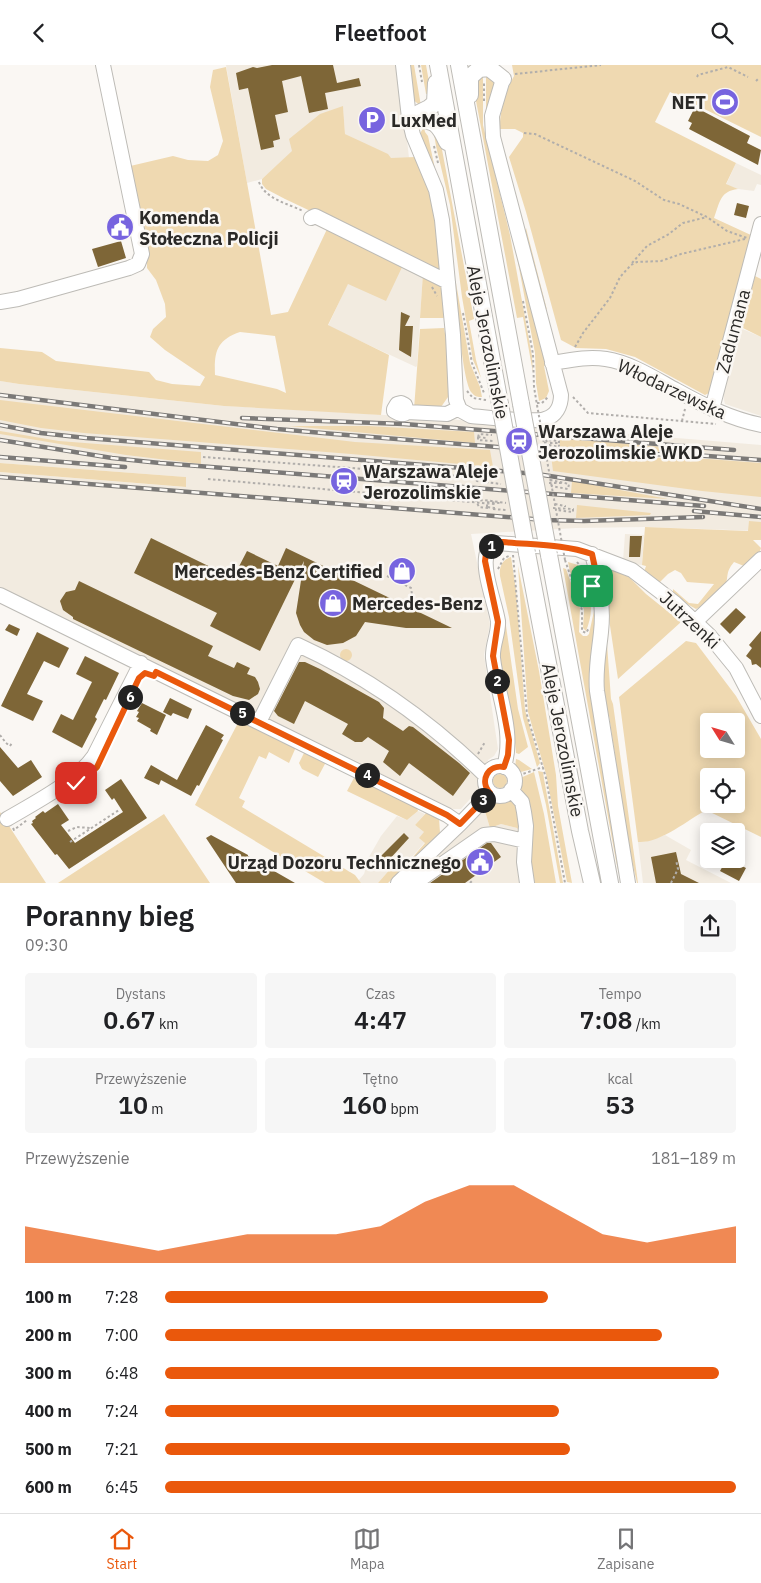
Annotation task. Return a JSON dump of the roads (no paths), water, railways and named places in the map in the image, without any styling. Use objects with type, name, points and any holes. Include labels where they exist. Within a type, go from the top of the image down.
[{"type":"main road","points":[[409,118],[435,103],[437,65]]},
{"type":"main road","name":"Aleje Jerozolimskie","points":[[437,65],[455,159],[493,402],[520,554],[592,883]]},
{"type":"main road","name":"Aleje Jerozolimskie","points":[[459,65],[532,404],[561,558],[610,879]]},
{"type":"main road","points":[[469,117],[470,77],[474,72],[484,67],[503,73]]},
{"type":"main road","points":[[409,118],[431,121],[438,125],[455,159]]},
{"type":"main road","points":[[580,831],[579,859],[581,883]]},
{"type":"street","points":[[0,302],[18,299],[138,264],[142,254],[103,65]]},
{"type":"street","points":[[402,65],[413,135],[439,203],[453,335],[456,396],[459,408],[465,414],[473,416],[538,421],[550,417],[556,411],[562,395],[493,137],[492,116],[503,73]]},
{"type":"street","points":[[313,217],[448,282]]},
{"type":"street","name":"Zadumana","points":[[712,409],[752,238],[761,224]]},
{"type":"street","name":"Włodarzewska","points":[[552,363],[596,358],[622,363],[712,409],[761,425]]},
{"type":"street","points":[[408,412],[447,414],[459,408]]},
{"type":"street","name":"Jutrzenki","points":[[510,778],[509,740],[493,656],[498,622],[486,568],[486,554],[491,546],[496,543],[571,548],[632,570],[696,621],[719,645],[736,668],[761,716]]},
{"type":"street","points":[[592,554],[602,615],[596,668],[598,691],[628,883]]},
{"type":"street","points":[[696,621],[761,559]]},
{"type":"street","points":[[0,595],[447,815],[460,824]]},
{"type":"street","points":[[260,722],[298,645],[352,672],[386,695],[440,734],[486,776]]},
{"type":"street","points":[[8,819],[65,783],[89,763],[141,663]]},
{"type":"street","points":[[510,778],[504,796],[490,793],[485,785],[486,776],[492,769],[500,766],[510,778],[522,802],[526,826],[524,862],[526,883]]},
{"type":"street","points":[[398,883],[490,793]]},
{"type":"street","points":[[415,883],[484,835],[494,834],[525,841]]},
{"type":"railway","points":[[0,395],[277,429],[334,434],[559,452],[694,455],[761,460]]},
{"type":"railway","points":[[242,418],[404,424],[734,450]]},
{"type":"railway","points":[[0,425],[41,433],[86,438],[537,474],[761,509]]},
{"type":"railway","points":[[0,440],[112,458],[160,463],[704,506]]},
{"type":"railway","points":[[0,457],[125,467]]},
{"type":"railway","points":[[0,477],[545,520],[584,521],[703,517]]},
{"type":"railway","points":[[694,511],[761,517]]},
{"type":"place","name":"NET","points":[[725,102]]},
{"type":"place","name":"LuxMed","points":[[372,120]]},
{"type":"place","name":"Komenda Stołeczna Policji","points":[[120,227]]},
{"type":"place","name":"Warszawa Aleje Jerozolimskie WKD","points":[[519,441]]},
{"type":"place","name":"Warszawa Aleje Jerozolimskie","points":[[344,481]]},
{"type":"place","name":"Mercedes-Benz Certified","points":[[402,571]]},
{"type":"place","name":"Mercedes-Benz","points":[[333,603]]},
{"type":"place","name":"Urząd Dozoru Technicznego","points":[[480,862]]}]
